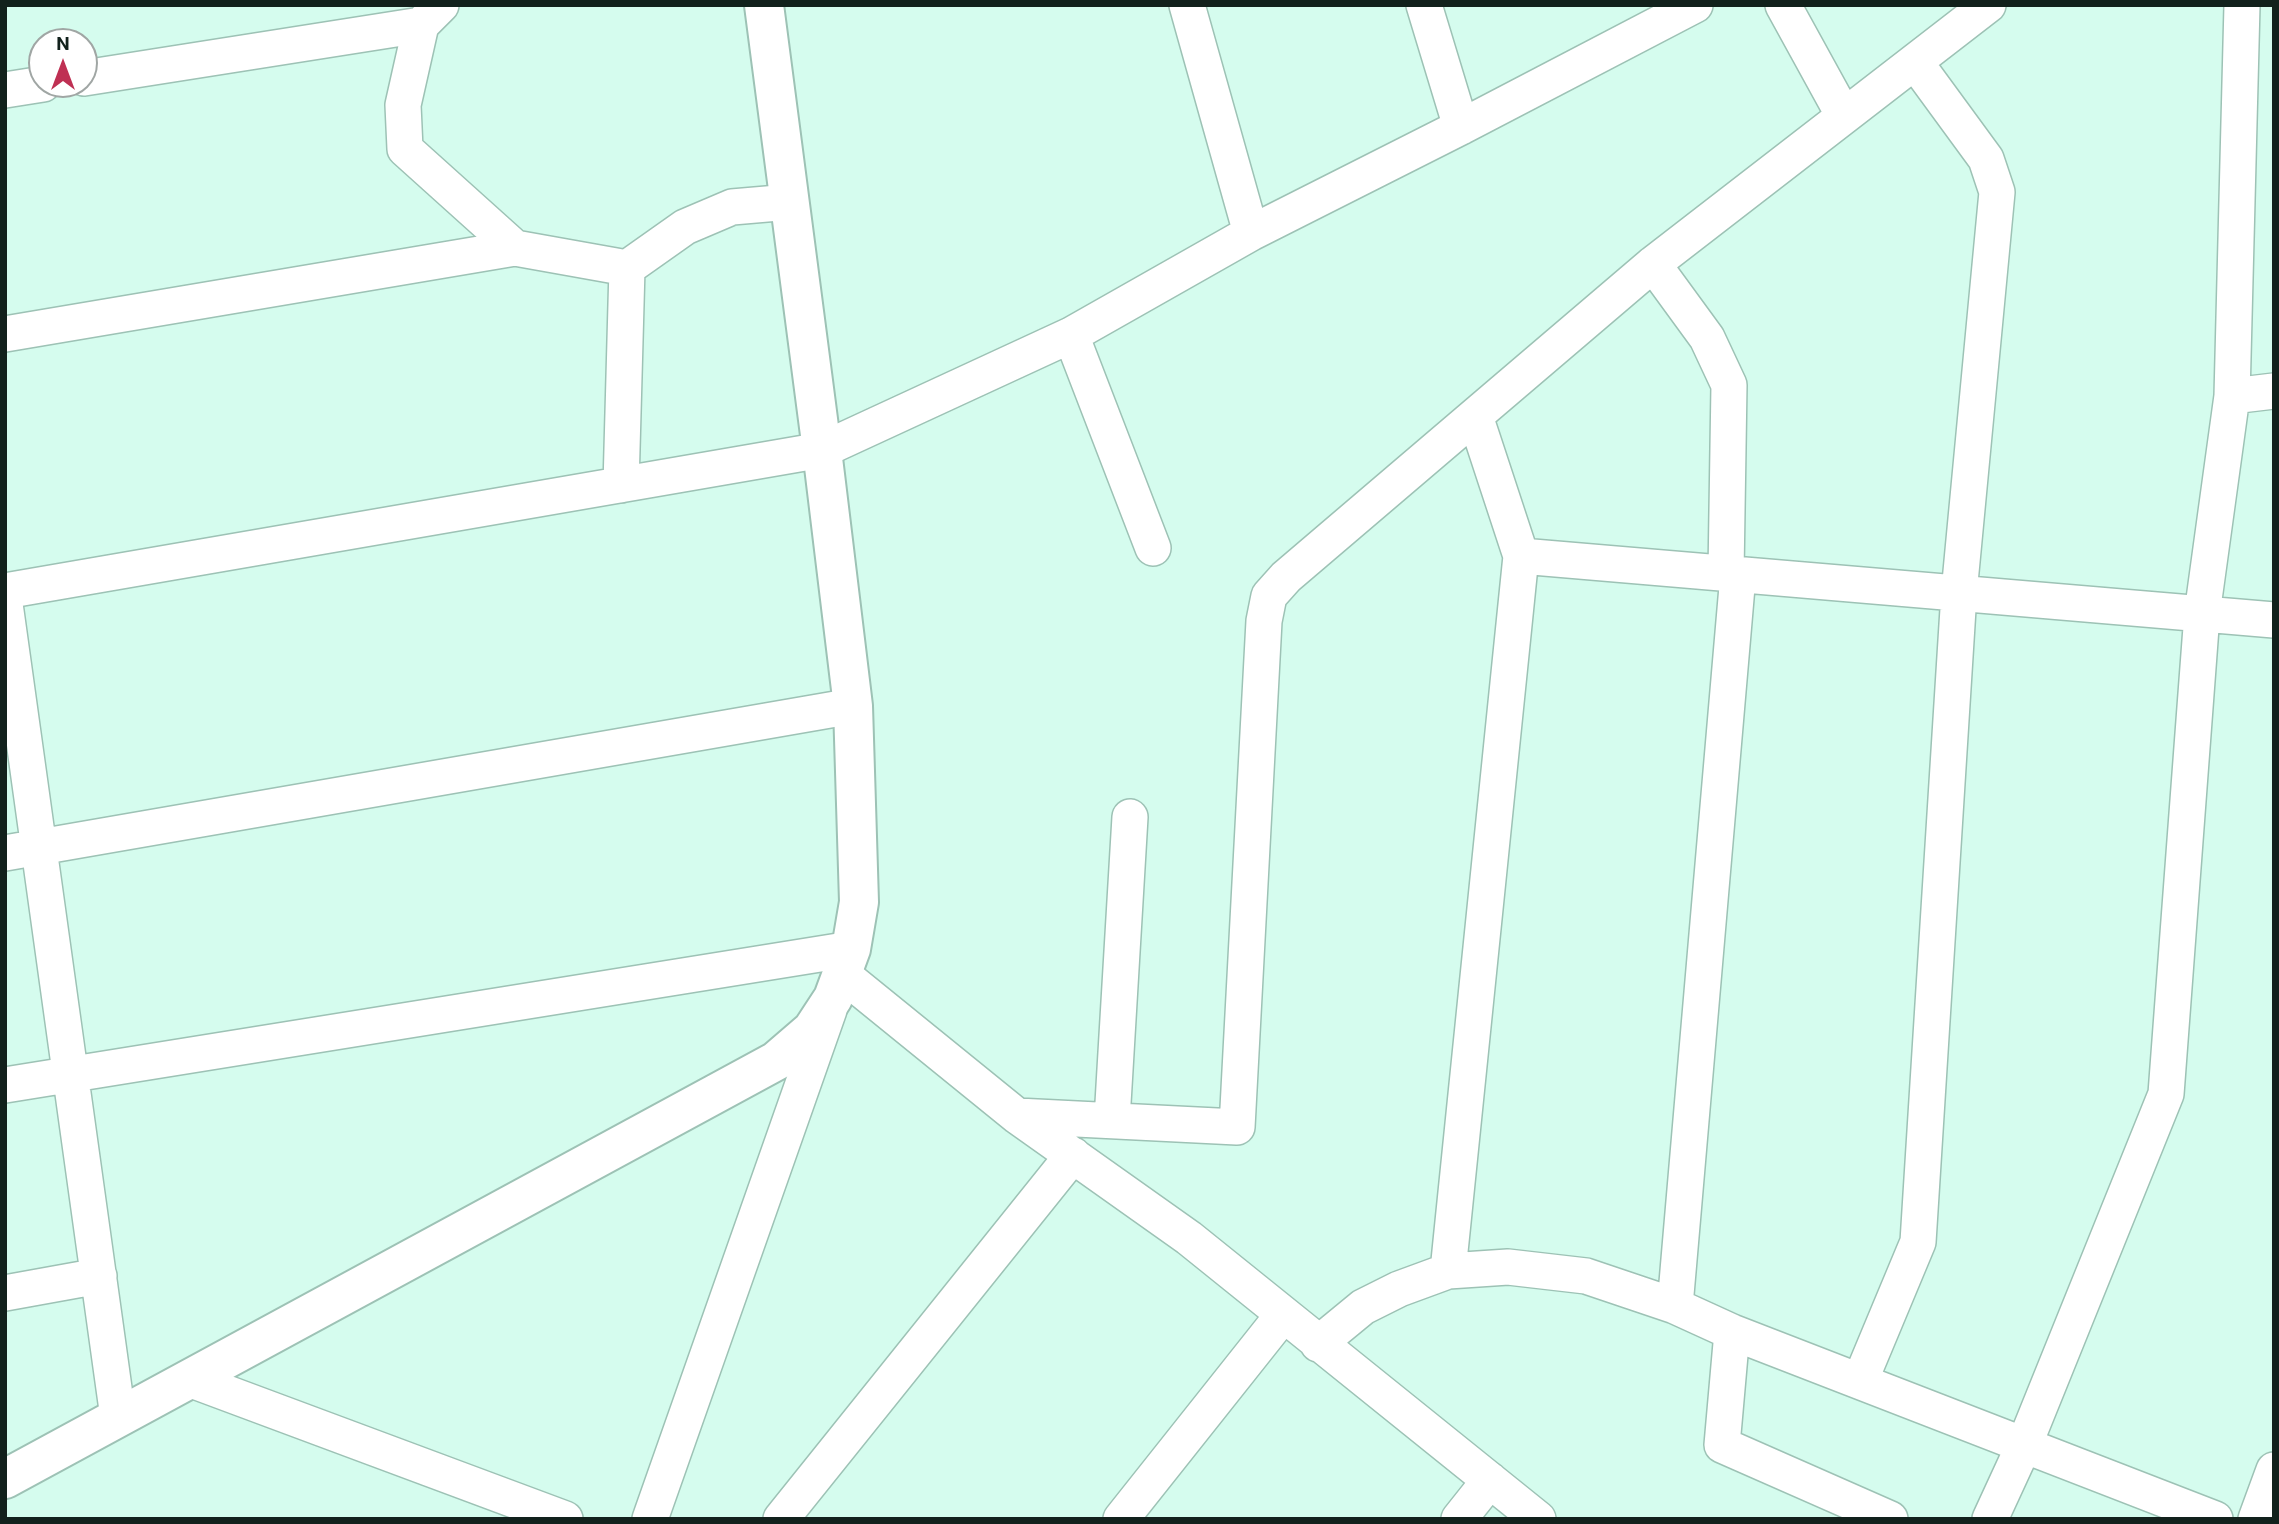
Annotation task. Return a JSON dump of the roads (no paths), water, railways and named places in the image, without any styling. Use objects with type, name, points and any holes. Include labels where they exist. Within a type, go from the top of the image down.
[{"type":"street","points":[[650,1519],[842,974],[859,902],[853,706],[764,5]]},
{"type":"street","points":[[1187,5],[1251,233]]},
{"type":"street","points":[[1424,5],[1461,127]]},
{"type":"street","points":[[5,591],[822,450],[1071,335],[1251,233],[1695,5]]},
{"type":"street","points":[[1783,5],[1844,116]]},
{"type":"street","points":[[1017,1116],[1237,1127],[1264,621],[1269,596],[1286,577],[1653,264],[1988,5]]},
{"type":"street","points":[[1990,1519],[2025,1443],[2166,1094],[2202,614],[2232,396],[2242,5]]},
{"type":"street","points":[[98,75],[431,15],[403,105],[405,149],[515,248]]},
{"type":"street","points":[[1860,1381],[1918,1242],[1959,593],[1997,192],[1986,159],[1915,62]]},
{"type":"street","points":[[5,90],[28,86]]},
{"type":"street","points":[[5,334],[515,248],[627,268],[685,227],[732,207],[790,202]]},
{"type":"street","points":[[1653,264],[1707,338],[1729,386],[1732,574],[1675,1306]]},
{"type":"street","points":[[621,485],[627,268]]},
{"type":"street","points":[[1071,335],[1153,548]]},
{"type":"street","points":[[2232,396],[2274,391]]},
{"type":"street","points":[[1448,1271],[1521,556],[1475,416]]},
{"type":"street","points":[[1521,556],[2274,620]]},
{"type":"street","points":[[5,604],[118,1417]]},
{"type":"street","points":[[5,853],[853,706]]},
{"type":"street","points":[[1112,1120],[1130,817]]},
{"type":"street","points":[[5,1479],[776,1061],[812,1030],[842,974]]},
{"type":"street","points":[[5,1085],[71,1074],[842,974],[1017,1116],[1189,1238],[1538,1519]]},
{"type":"street","points":[[781,1519],[1073,1155]]},
{"type":"street","points":[[1318,1344],[1363,1307],[1399,1289],[1448,1271],[1508,1267],[1586,1276],[1675,1306],[1732,1332],[2025,1443],[2215,1519]]},
{"type":"street","points":[[5,1293],[99,1276]]},
{"type":"street","points":[[1121,1519],[1283,1315]]},
{"type":"street","points":[[1732,1332],[1723,1445],[1890,1519]]},
{"type":"street","points":[[189,1379],[565,1519]]},
{"type":"street","points":[[2256,1519],[2274,1471]]},
{"type":"street","points":[[1459,1519],[1490,1480]]}]
